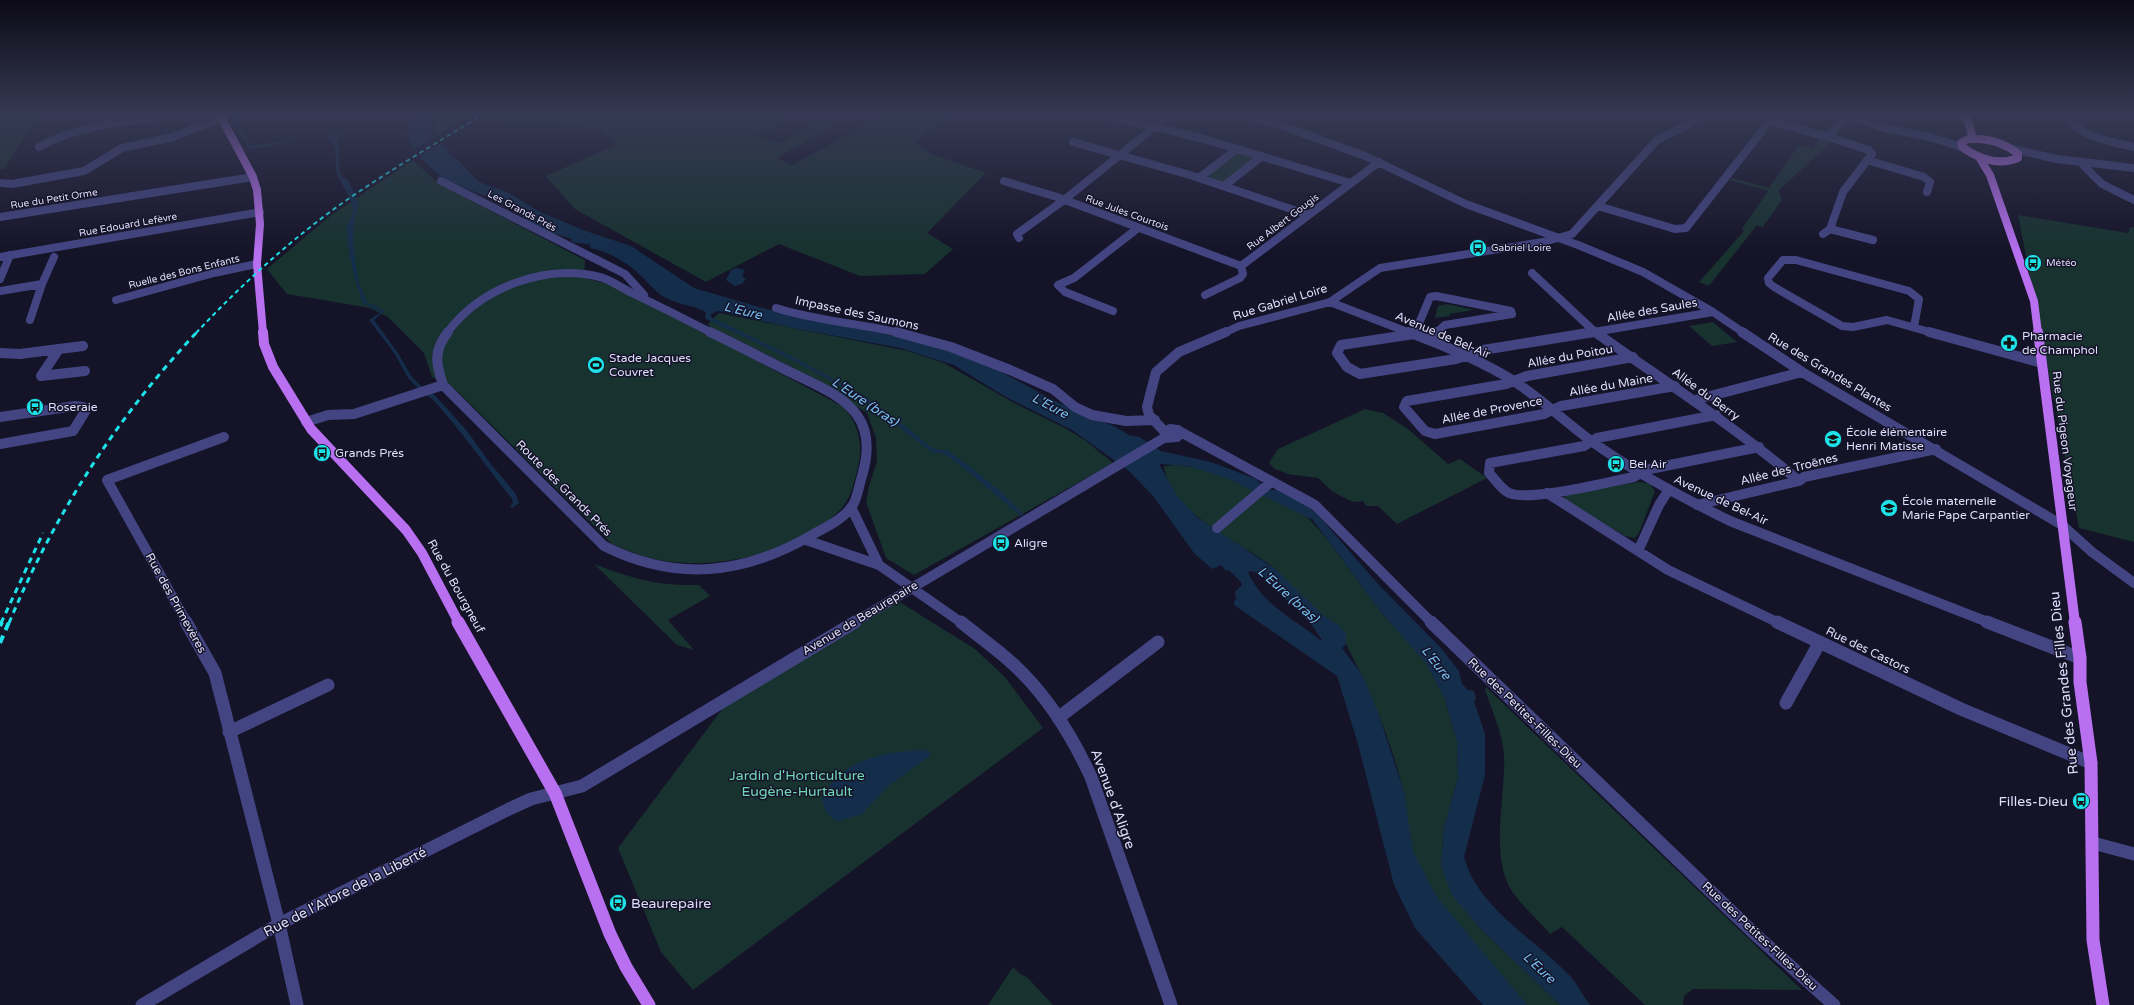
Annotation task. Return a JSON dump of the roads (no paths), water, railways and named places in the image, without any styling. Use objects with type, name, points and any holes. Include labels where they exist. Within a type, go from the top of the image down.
[{"type":"main road","name":"Rue du Bourgneuf","points":[[244,160],[253,176],[260,212],[257,264],[264,344],[268,356],[306,422],[406,530],[422,553],[464,632],[555,793],[610,934],[626,967],[649,1005]]},
{"type":"main road","name":"Rue du Pigeon Voyageur","points":[[1981,160],[1990,175],[2034,301],[2062,525]]},
{"type":"main road","points":[[1996,160],[2014,160]]},
{"type":"main road","points":[[1990,175],[2002,161]]},
{"type":"main road","name":"Rue des Grandes Filles Dieu","points":[[2062,525],[2080,658],[2080,682],[2091,763],[2093,940],[2103,1005]]},
{"type":"street","points":[[2,183],[12,184],[84,171],[102,160]]},
{"type":"street","points":[[1019,238],[1016,234],[1064,200],[1113,160]]},
{"type":"street","points":[[1136,160],[1199,178],[1309,215]]},
{"type":"street","points":[[1199,178],[1223,160]]},
{"type":"street","points":[[1224,186],[1257,160]]},
{"type":"street","points":[[1275,160],[1350,183]]},
{"type":"street","name":"Rue des Grandes Plantes","points":[[1373,160],[1466,204],[1560,238],[1644,272],[1713,312],[1802,372],[1936,449],[2062,525],[2092,552],[2134,583]]},
{"type":"street","points":[[1560,238],[1572,234],[1639,160]]},
{"type":"street","points":[[1598,206],[1675,229],[1686,228],[1739,160]]},
{"type":"street","points":[[1822,234],[1830,229],[1843,192],[1867,160],[1924,176],[1930,182],[1927,192]]},
{"type":"street","points":[[2065,160],[2134,168]]},
{"type":"street","name":"Rue Albert Gougis","points":[[1205,296],[1240,278],[1243,274],[1241,266],[1379,162]]},
{"type":"street","points":[[2080,162],[2102,184],[2134,200]]},
{"type":"street","name":"Rue du Petit Orme","points":[[0,217],[253,176]]},
{"type":"street","name":"Les Grands Prés","points":[[441,181],[486,202],[593,259],[625,274],[646,298]]},
{"type":"street","name":"Rue Jules Courtois","points":[[1004,181],[1064,200],[1241,266]]},
{"type":"street","name":"Rue Edouard Lefèvre","points":[[0,257],[260,212]]},
{"type":"street","points":[[1113,311],[1065,292],[1058,285],[1074,278],[1138,228]]},
{"type":"street","points":[[1830,229],[1873,240]]},
{"type":"street","name":"Rue Gabriel Loire","points":[[1162,437],[1155,420],[1149,415],[1147,407],[1156,372],[1171,358],[1239,326],[1330,302],[1380,268],[1560,238]]},
{"type":"street","points":[[0,279],[10,255]]},
{"type":"street","points":[[30,320],[42,284],[54,257]]},
{"type":"street","points":[[578,273],[589,266],[593,259]]},
{"type":"street","points":[[1914,327],[1919,299],[1909,291],[1796,260],[1784,260],[1768,278],[1769,283],[1774,288],[1842,326],[1853,327],[1887,320],[2042,363]]},
{"type":"street","name":"Ruelle des Bons Enfants","points":[[116,300],[214,273],[257,264]]},
{"type":"street","name":"Route des Grands Prés","points":[[578,273],[601,277],[646,298],[816,385],[847,405],[858,415],[864,431],[868,450],[866,468],[851,507],[834,522],[806,540],[775,554],[752,561],[705,569],[646,565],[618,555],[604,546],[443,385],[436,363],[438,349],[444,337],[464,314],[487,297],[516,283],[547,275],[578,273]]},
{"type":"street","name":"Allée du Berry","points":[[1532,273],[1595,332],[1675,386],[1759,446],[1799,481]]},
{"type":"street","points":[[0,291],[42,284]]},
{"type":"street","points":[[1414,334],[1430,297],[1436,296],[1511,311],[1512,314],[1445,325],[1428,339]]},
{"type":"street","name":"Avenue de Bel-Air","points":[[1330,302],[1342,308],[1428,339],[1466,356],[1512,380],[1593,442],[1668,491],[1696,505],[1730,521],[2080,658]]},
{"type":"street","name":"Impasse des Saumons","points":[[776,308],[817,319],[828,319],[890,330],[972,354],[1056,390],[1076,408],[1102,418],[1143,422],[1155,420]]},
{"type":"street","name":"Allée des Saules","points":[[1414,334],[1341,345],[1337,353],[1347,367],[1360,374],[1466,356],[1483,350],[1713,312]]},
{"type":"street","points":[[0,353],[20,354],[83,346]]},
{"type":"street","points":[[59,349],[41,376],[85,370]]},
{"type":"street","name":"Allée du Poitou","points":[[1436,434],[1425,431],[1404,407],[1407,401],[1506,384],[1512,380],[1527,376],[1633,357]]},
{"type":"street","points":[[1695,400],[1802,372]]},
{"type":"street","points":[[306,422],[328,415],[354,414],[443,385]]},
{"type":"street","name":"Allée du Maine","points":[[1552,410],[1561,406],[1675,386]]},
{"type":"street","points":[[0,417],[75,406],[83,407],[86,410],[73,431],[0,444]]},
{"type":"street","name":"Allée de Provence","points":[[1436,434],[1544,414],[1552,410]]},
{"type":"street","points":[[1716,415],[1597,438],[1593,442],[1584,446],[1490,463],[1489,473],[1507,492],[1519,496],[1547,493],[1634,477],[1645,470],[1759,446]]},
{"type":"street","points":[[1155,420],[1177,430]]},
{"type":"street","name":"Avenue de Beaurepaire","points":[[555,793],[582,786],[911,588],[1118,466],[1162,437],[1177,438],[1180,433],[1177,430]]},
{"type":"street","name":"Rue des Petites-Filles-Dieu","points":[[1177,430],[1315,505],[1479,670],[1758,937],[1834,1005]]},
{"type":"street","name":"Rue des Primevères","points":[[224,436],[107,480],[215,673],[279,924],[297,1005]]},
{"type":"street","name":"Allée des Troënes","points":[[1696,505],[1799,481],[1804,477],[1936,449]]},
{"type":"street","points":[[1217,528],[1271,482]]},
{"type":"street","points":[[1638,551],[1647,539],[1661,499],[1668,491]]},
{"type":"street","name":"Rue des Castors","points":[[1547,493],[1668,570],[1961,709],[2091,763]]},
{"type":"street","name":"Avenue d'Aligre","points":[[851,507],[879,565]]},
{"type":"street","name":"Avenue d'Aligre","points":[[806,540],[879,565],[950,614],[1013,664],[1036,688],[1077,746],[1090,776],[1171,1005]]},
{"type":"street","points":[[1058,718],[1158,642]]},
{"type":"street","points":[[1786,703],[1820,642]]},
{"type":"street","points":[[229,732],[328,685]]},
{"type":"street","name":"Rue de l'Arbre de la Liberté","points":[[142,1005],[279,924],[509,809],[531,799],[555,793]]},
{"type":"street","points":[[2093,844],[2134,854]]},
{"type":"water","points":[[336,160],[339,160],[339,170],[343,178],[348,180],[359,204],[354,220],[353,242],[358,280],[367,302],[385,311],[374,320],[398,353],[412,377],[424,389],[432,392],[467,431],[490,463],[515,493],[519,503],[512,508],[510,506],[513,503],[512,499],[437,404],[410,379],[403,370],[396,356],[369,320],[381,312],[363,303],[357,284],[350,258],[347,229],[353,211],[352,204],[337,173]]},
{"type":"water","points":[[423,160],[457,160],[477,180],[484,184],[509,193],[540,212],[583,230],[631,246],[694,288],[766,309],[922,342],[982,362],[1088,418],[1112,425],[1129,435],[1139,437],[1161,451],[1211,462],[1256,479],[1268,490],[1277,490],[1312,508],[1378,584],[1440,647],[1459,671],[1462,684],[1468,690],[1474,691],[1476,699],[1474,701],[1485,734],[1485,775],[1464,857],[1471,876],[1495,908],[1571,977],[1590,1005],[1560,1005],[1478,926],[1452,895],[1441,866],[1444,827],[1458,778],[1457,741],[1445,699],[1426,663],[1381,612],[1313,520],[1227,478],[1188,466],[1159,464],[1178,497],[1198,518],[1274,568],[1324,616],[1340,626],[1346,634],[1346,644],[1342,648],[1363,676],[1379,715],[1404,792],[1413,852],[1437,897],[1527,1005],[1483,1005],[1415,928],[1394,885],[1358,744],[1337,676],[1234,605],[1234,601],[1236,600],[1235,592],[1242,585],[1241,582],[1229,570],[1226,571],[1221,565],[1212,569],[1194,553],[1153,496],[1128,470],[1072,430],[1004,396],[954,365],[900,348],[793,328],[718,311],[711,314],[711,317],[793,357],[863,395],[899,421],[933,449],[948,451],[970,467],[1001,492],[1024,515],[1021,516],[953,460],[941,453],[934,453],[930,451],[867,403],[821,375],[783,355],[706,319],[706,312],[664,297],[632,268],[615,257],[602,251],[590,248],[590,245],[588,244],[574,242],[571,241],[572,239],[549,232],[529,222],[506,205],[447,180],[435,172]],"holes":[[[1252,571],[1261,575],[1312,625],[1322,640],[1270,602],[1254,583],[1248,572]]]},
{"type":"water","points":[[736,268],[745,270],[742,276],[746,279],[742,284],[735,286],[726,280],[731,270]]},
{"type":"water","points":[[925,750],[932,754],[887,787],[861,815],[837,821],[826,811],[822,797],[830,784],[853,766],[880,755],[895,752]]},
{"type":"railway","points":[[196,333],[230,298],[303,233],[341,204],[408,160]]},
{"type":"railway","points":[[9,623],[46,544],[90,469],[140,398],[197,332]]},
{"type":"railway","points":[[1,623],[43,533]]},
{"type":"railway","points":[[0,626],[2,622]]},
{"type":"railway","points":[[0,643],[9,622]]},
{"type":"place","name":"Gabriel Loire","points":[[1478,248]]},
{"type":"place","name":"Météo","points":[[2033,263]]},
{"type":"place","name":"Pharmacie de Champhol","points":[[2009,343]]},
{"type":"place","name":"Stade Jacques Couvret","points":[[596,365]]},
{"type":"place","name":"Roseraie","points":[[35,407]]},
{"type":"place","name":"École élémentaire Henri Matisse","points":[[1833,439]]},
{"type":"place","name":"Grands Prés","points":[[322,453]]},
{"type":"place","name":"Bel Air","points":[[1616,464]]},
{"type":"place","name":"École maternelle Marie Pape Carpantier","points":[[1889,508]]},
{"type":"place","name":"Aligre","points":[[1001,543]]},
{"type":"place","name":"Filles-Dieu","points":[[2081,801]]},
{"type":"place","name":"Beaurepaire","points":[[618,903]]},
{"type":"water label","name":"L'Eure","points":[[743,311]]},
{"type":"water label","name":"L'Eure (bras)","points":[[865,402]]},
{"type":"water label","name":"L'Eure","points":[[1050,406]]},
{"type":"water label","name":"L'Eure (bras)","points":[[1288,595]]},
{"type":"water label","name":"L'Eure","points":[[1436,663]]},
{"type":"water label","name":"L'Eure","points":[[1539,968]]},
{"type":"park label","name":"Jardin d'Horticulture Eugène-Hurtault","points":[[797,784]]}]
